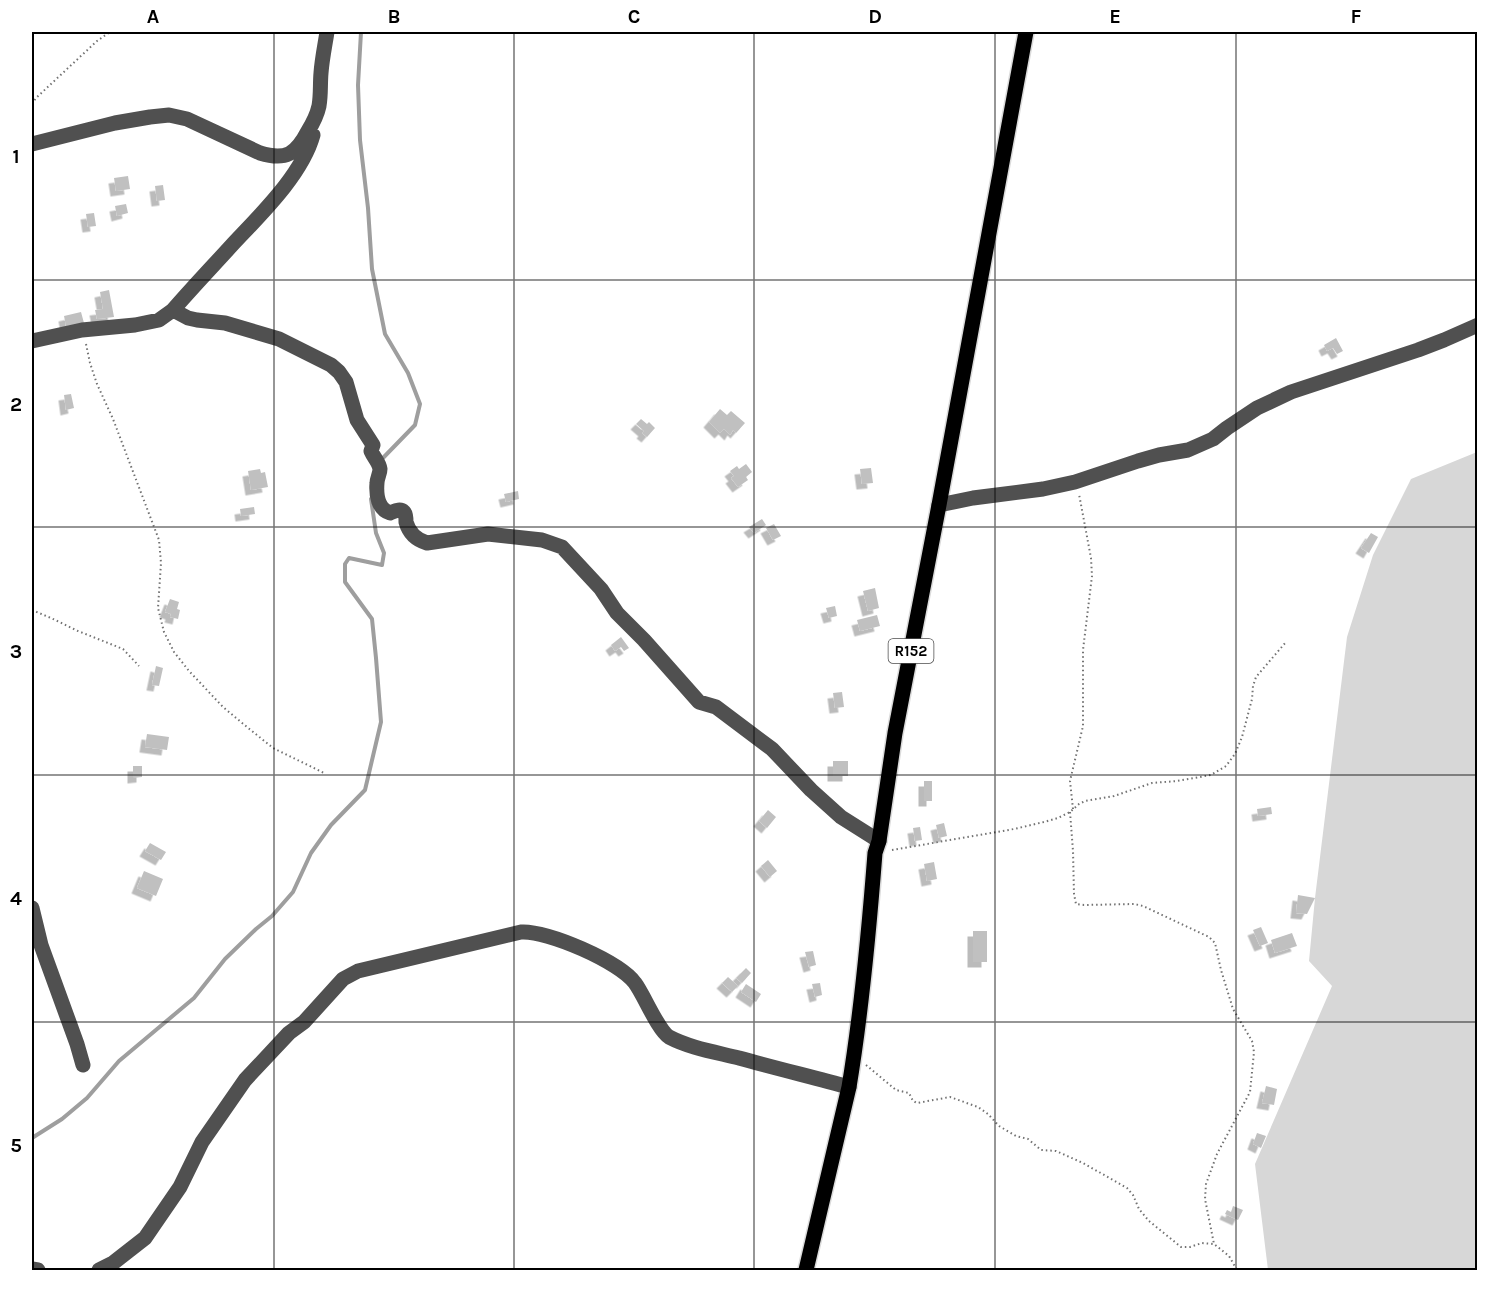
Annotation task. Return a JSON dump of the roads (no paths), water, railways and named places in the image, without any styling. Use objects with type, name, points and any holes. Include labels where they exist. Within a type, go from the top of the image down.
[{"type":"main road","name":"R152","points":[[806,1270],[849,1087],[867,950],[877,847],[895,733],[1026,32]]},
{"type":"street","points":[[32,341],[82,330],[135,325],[159,320],[173,310],[264,211],[302,164],[314,131],[327,32]]},
{"type":"street","points":[[32,144],[115,123],[169,115],[187,119],[272,157],[293,152],[302,144],[315,120]]},
{"type":"street","points":[[173,310],[197,320],[225,323],[279,339],[331,365],[346,382],[357,420],[374,445],[371,451],[378,462],[380,472],[377,483],[378,501],[382,508],[390,513],[402,510],[412,535],[427,543],[488,534],[542,540],[562,547],[582,566],[617,613],[699,702],[716,707],[772,749],[811,790],[877,847]]},
{"type":"street","points":[[939,505],[1075,482],[1138,461],[1197,447],[1214,439],[1257,408],[1291,392],[1418,350],[1478,325]]},
{"type":"street","points":[[32,908],[41,945],[83,1065]]},
{"type":"street","points":[[99,1270],[113,1263],[145,1238],[180,1187],[202,1142],[245,1080],[289,1033],[304,1022],[343,979],[358,971],[529,931],[567,943],[599,957],[626,974],[635,983],[666,1035],[695,1047],[849,1087]]},
{"type":"street","points":[[32,1269],[38,1270]]},
{"type":"waterway","points":[[361,32],[358,85],[360,140],[372,269],[385,334],[408,373],[420,404],[415,425],[382,459]]},
{"type":"waterway","points":[[32,1138],[62,1119],[87,1098],[119,1061],[194,998],[225,959],[272,916],[293,892],[311,853],[331,825],[365,790],[381,722],[376,658],[372,619],[345,582],[345,564],[349,558],[382,565],[384,553],[376,533],[371,499]]}]
